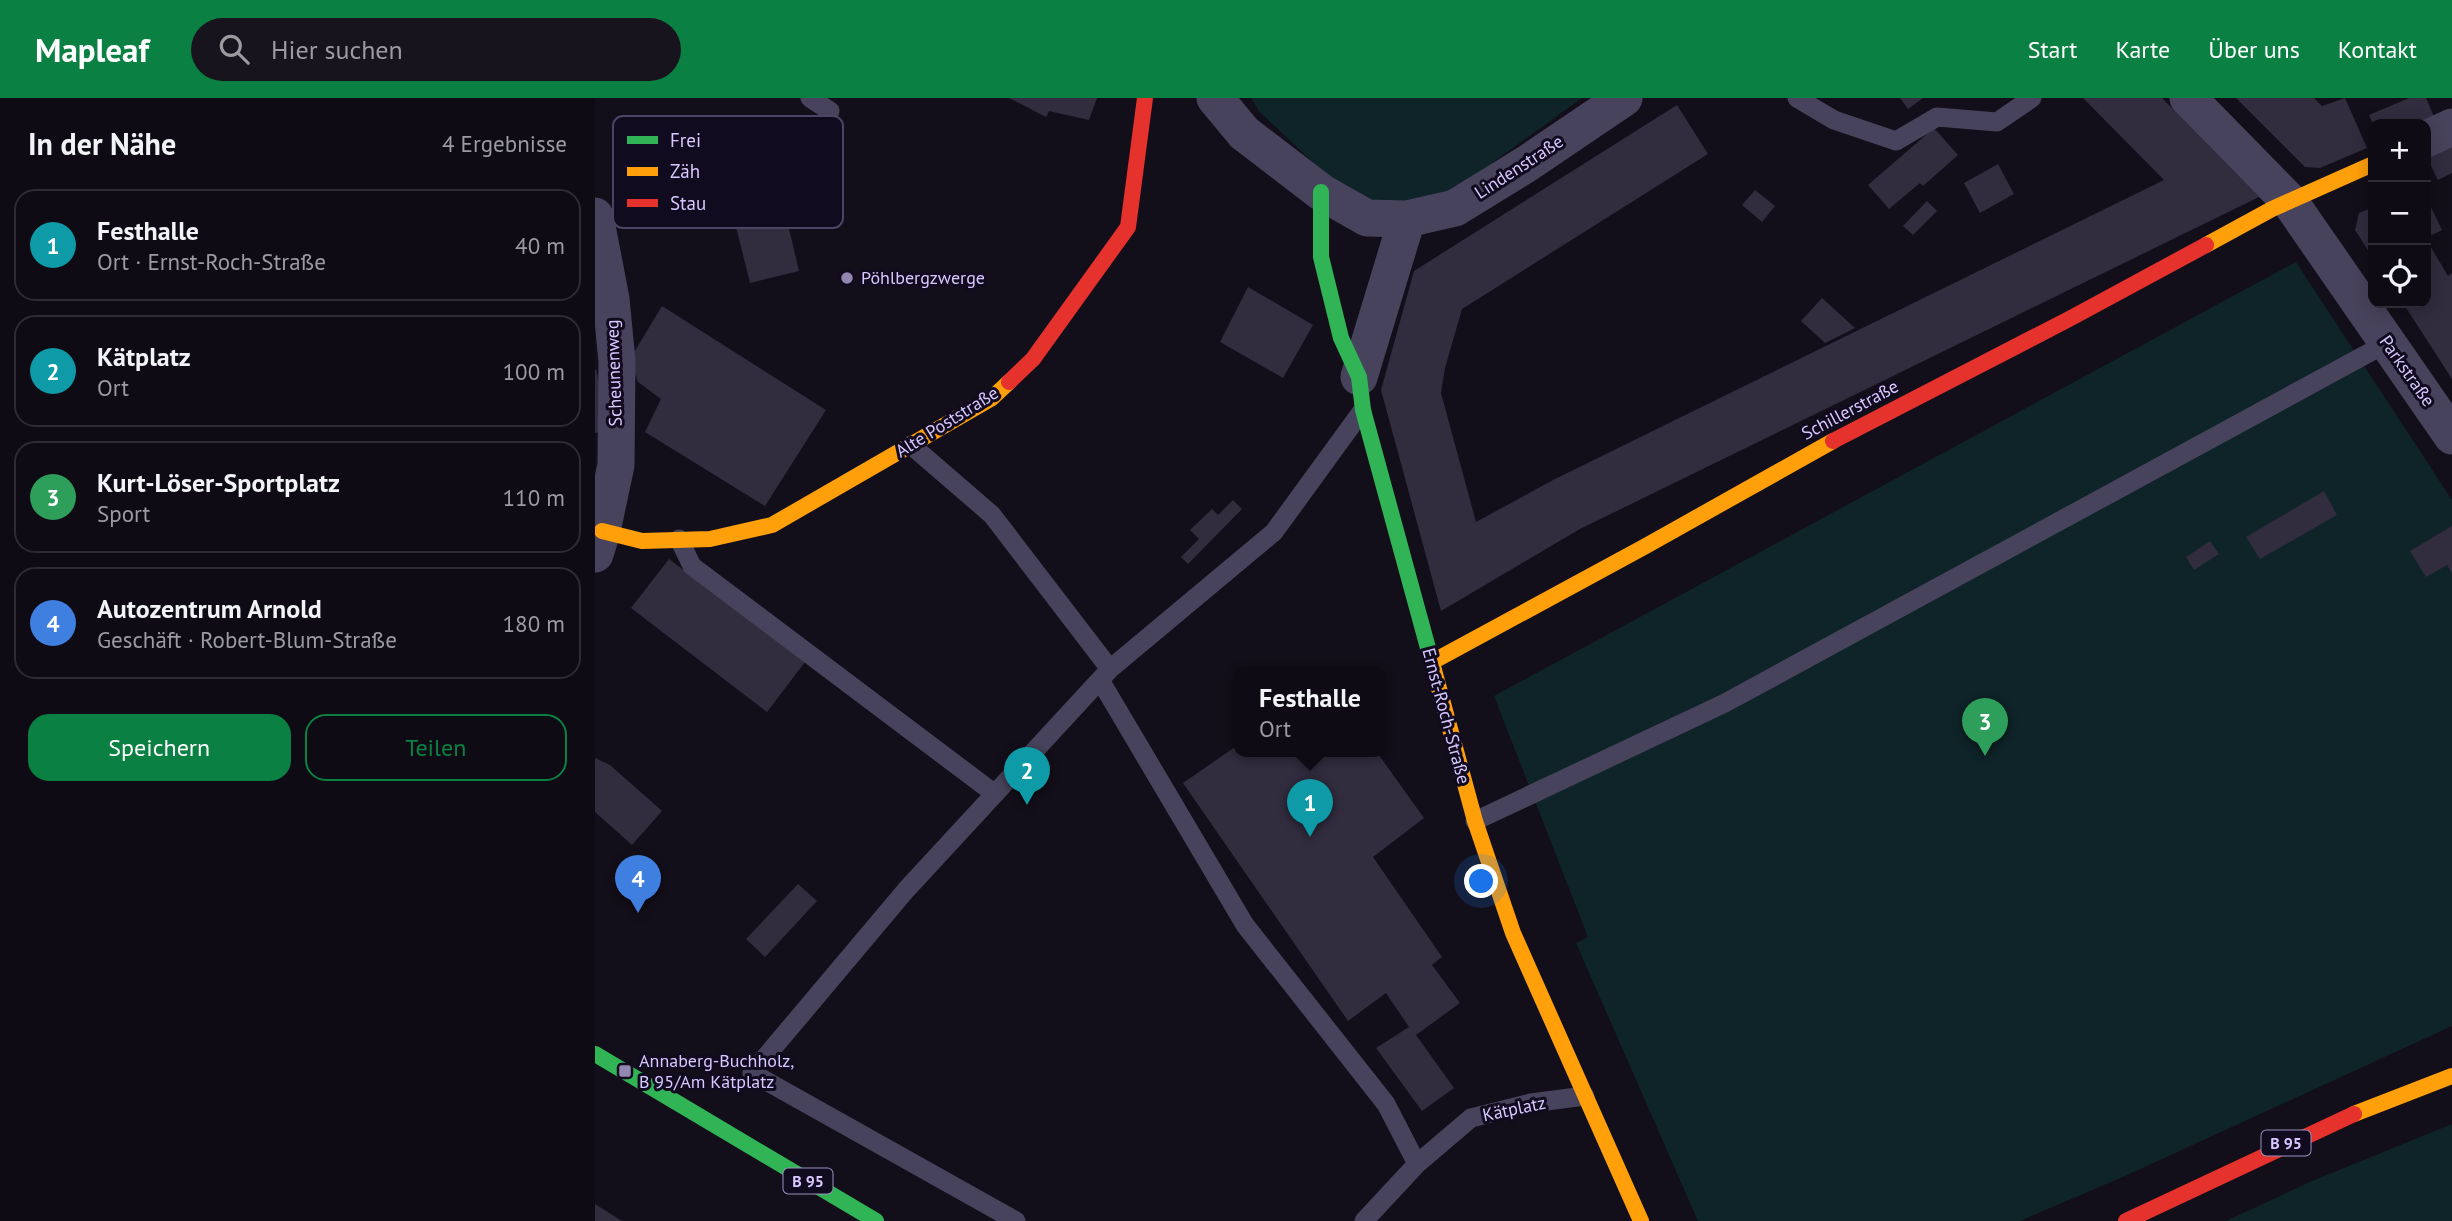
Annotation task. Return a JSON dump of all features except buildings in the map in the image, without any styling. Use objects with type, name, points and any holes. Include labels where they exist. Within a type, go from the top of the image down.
[{"type":"street","name":"Alte Poststraße","points":[[599,542],[710,539],[772,525],[992,398],[1033,359],[1128,227],[1145,98]]},
{"type":"street","points":[[1215,98],[1244,133],[1321,192]]},
{"type":"street","name":"Lindenstraße","points":[[1321,192],[1367,218],[1407,219],[1455,208],[1528,163],[1624,98]]},
{"type":"street","name":"Parkstraße","points":[[2188,98],[2290,202],[2452,436]]},
{"type":"street","points":[[2431,137],[2452,127]]},
{"type":"street","points":[[2290,202],[2368,166]]},
{"type":"street","name":"Ernst-Roch-Straße","points":[[1321,192],[1321,257],[1341,338],[1361,394],[1475,821],[1513,933],[1641,1221]]},
{"type":"street","name":"Schillerstraße","points":[[1432,662],[1644,547],[1811,452],[2071,318],[2272,209],[2290,202]]},
{"type":"street","name":"Scheunenweg","points":[[595,216],[611,299],[617,361],[616,465],[599,542]]},
{"type":"street","points":[[1361,394],[1407,219]]},
{"type":"street","name":"B 95","points":[[595,1054],[876,1221]]},
{"type":"street","name":"B 95","points":[[2126,1221],[2297,1137],[2397,1095],[2452,1076]]},
{"type":"lane","points":[[810,98],[831,111]]},
{"type":"lane","points":[[1797,98],[1835,120],[1896,141],[1937,117],[1997,122],[2032,98]]},
{"type":"lane","points":[[1475,821],[1725,703],[2387,344]]},
{"type":"lane","points":[[1016,1221],[752,1073],[906,890],[1105,674],[1274,531],[1361,394]]},
{"type":"lane","points":[[911,445],[992,515],[1105,674],[1245,925],[1386,1104],[1411,1170]]},
{"type":"lane","points":[[679,540],[692,566],[995,794]]},
{"type":"lane","name":"Kätplatz","points":[[1364,1221],[1411,1170],[1471,1118],[1531,1103],[1585,1096]]},
{"type":"green space","points":[[1251,98],[1582,98],[1451,193],[1380,206],[1347,195],[1259,111]]},
{"type":"green space","points":[[2296,262],[2452,500],[2452,1026],[2125,1176],[2020,1221],[1698,1221],[1576,943],[1588,937],[1494,696]]},
{"type":"green space","points":[[2452,1124],[2452,1221],[2226,1221],[2312,1181]]},
{"type":"traffic: fast","points":[[1321,192],[1321,257],[1341,338],[1359,377],[1363,410],[1434,670]]},
{"type":"traffic: fast","points":[[595,1054],[876,1221]]},
{"type":"traffic: slow","points":[[2206,245],[2272,209],[2368,166]]},
{"type":"traffic: slow","points":[[602,531],[642,541],[710,539],[772,525],[992,398],[1009,382]]},
{"type":"traffic: slow","points":[[1432,662],[1833,441]]},
{"type":"traffic: slow","points":[[1434,670],[1475,821],[1513,933],[1641,1221]]},
{"type":"traffic: slow","points":[[2354,1114],[2452,1076]]},
{"type":"traffic: jam","points":[[1009,382],[1033,359],[1128,227],[1145,98]]},
{"type":"traffic: jam","points":[[1833,441],[2206,245]]},
{"type":"traffic: jam","points":[[2126,1221],[2354,1114]]},
{"type":"place","name":"Pöhlbergzwerge","points":[[847,278]]},
{"type":"place","name":"Kurt-Löser-Sportplatz","points":[[1985,756]]},
{"type":"place","name":"Kätplatz","points":[[1027,805]]},
{"type":"place","name":"Festhalle","points":[[1310,837]]},
{"type":"place","name":"Autozentrum Arnold","points":[[638,913]]},
{"type":"place","name":"Annaberg-Buchholz, B 95/Am Kätplatz","points":[[625,1071]]}]
